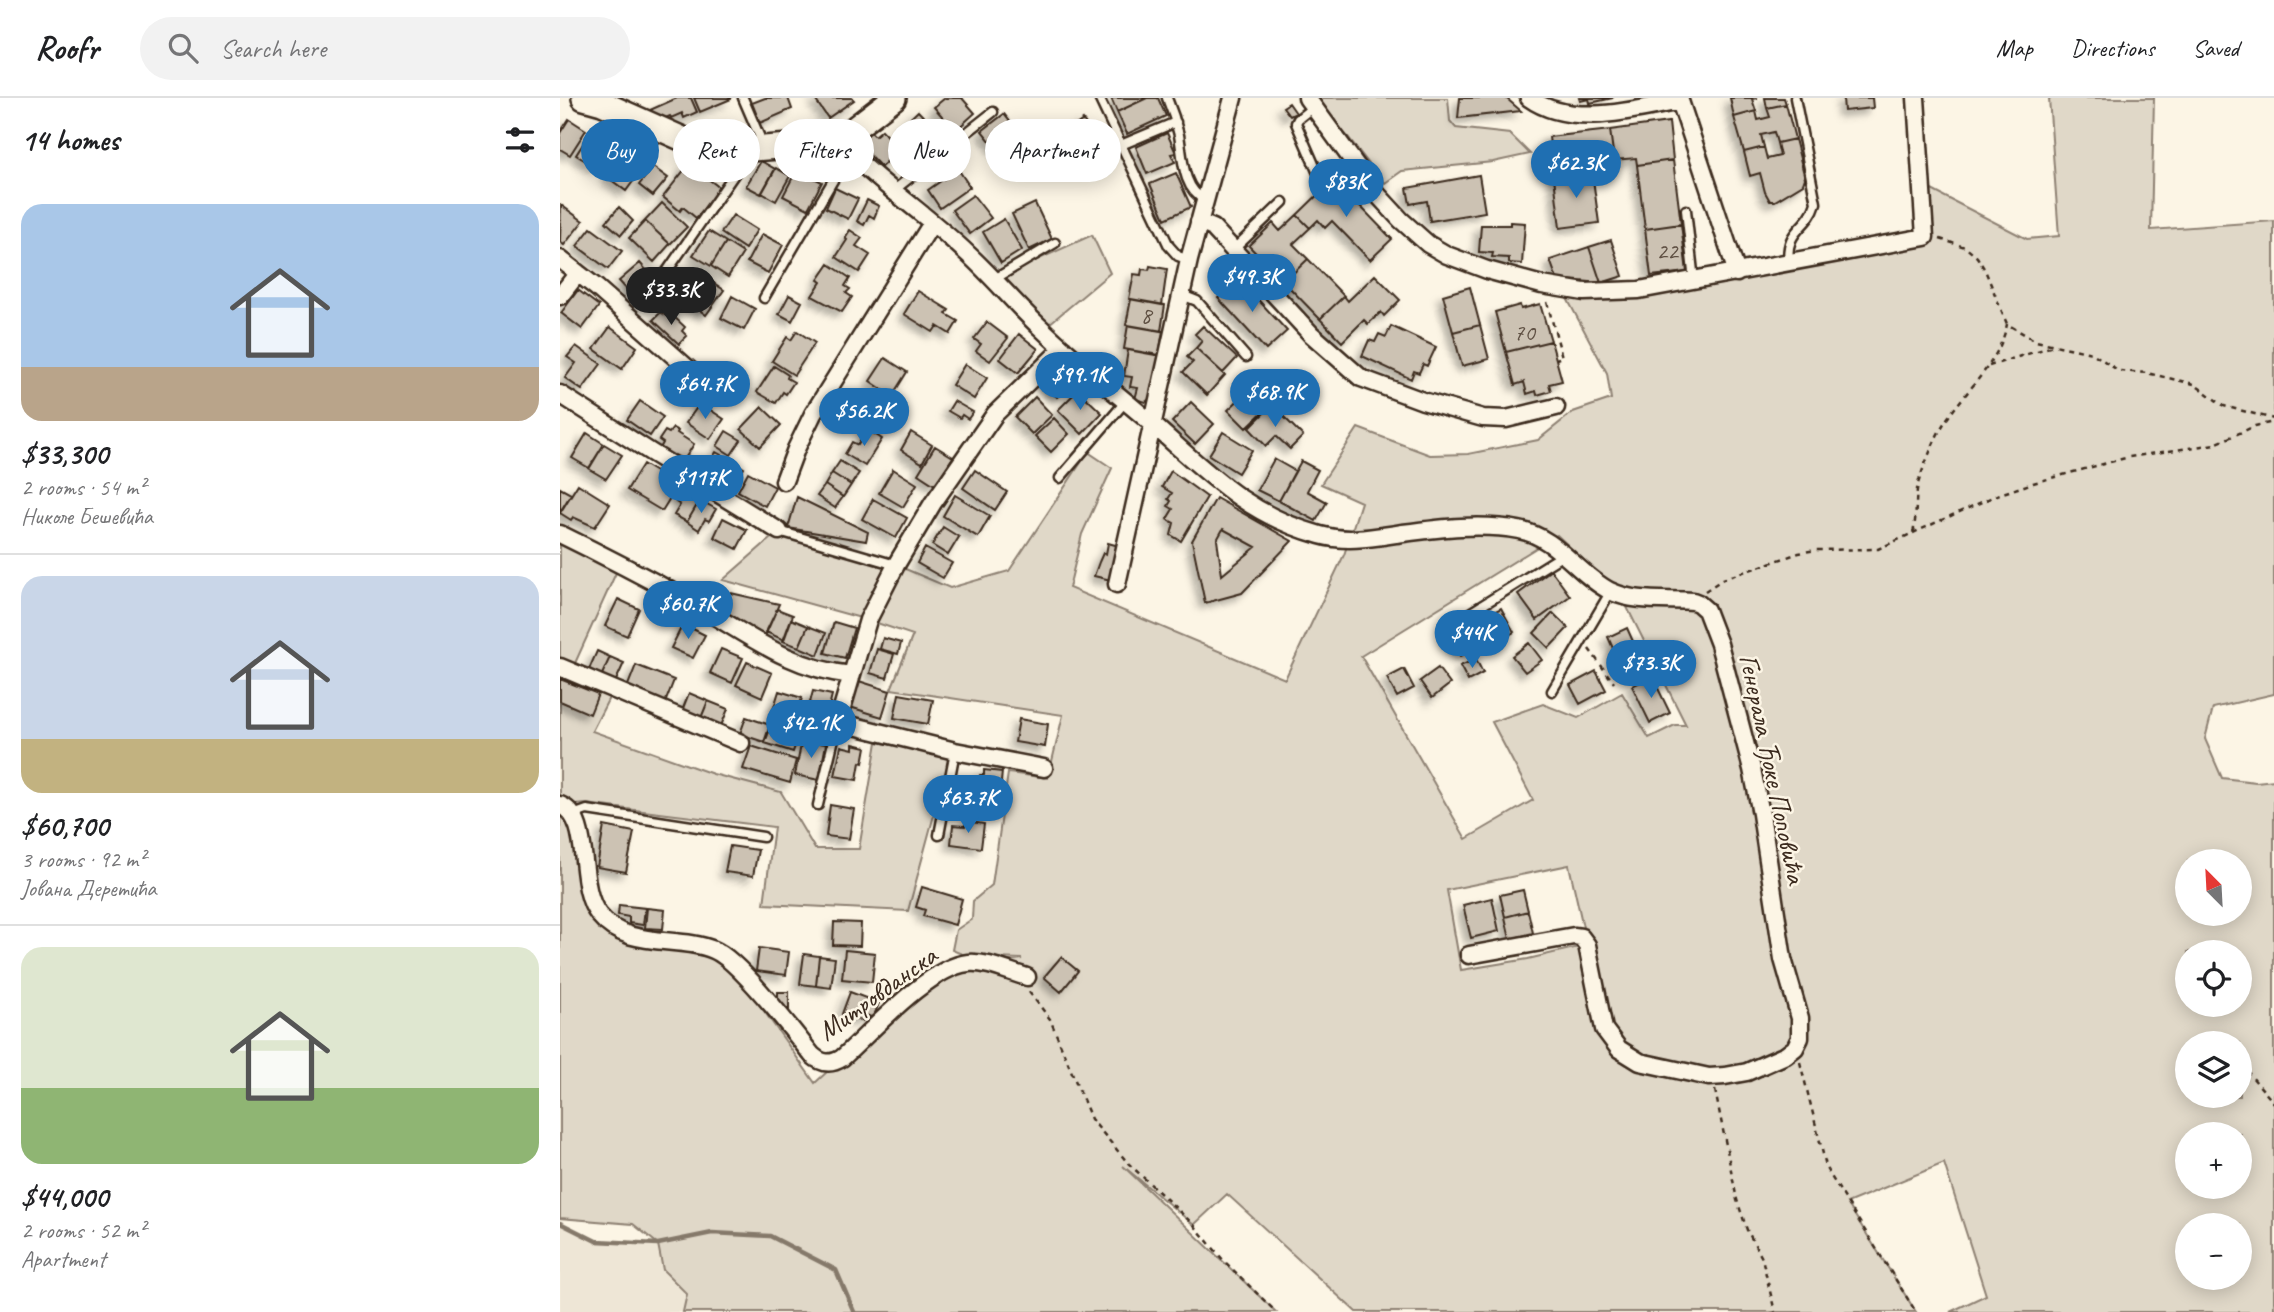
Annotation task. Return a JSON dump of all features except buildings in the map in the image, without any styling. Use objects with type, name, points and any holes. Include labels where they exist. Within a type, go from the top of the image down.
[{"type":"street","points":[[584,98],[602,103],[673,135]]},
{"type":"street","points":[[872,119],[894,98]]},
{"type":"street","points":[[1117,584],[1189,260],[1233,98]]},
{"type":"street","points":[[1529,98],[1548,108],[1578,114],[1611,112],[1679,100],[1737,273]]},
{"type":"street","points":[[1310,103],[1366,181],[1422,239],[1447,255],[1507,276],[1584,292],[1639,290],[1925,237],[1916,98]]},
{"type":"street","points":[[874,174],[969,255],[1035,323],[1215,481],[1240,499],[1277,519],[1317,534],[1353,539],[1441,528],[1521,530],[1545,539],[1611,592],[1634,598],[1699,603]]},
{"type":"street","points":[[1199,222],[1213,228],[1311,334],[1361,378],[1423,401],[1483,418],[1506,419],[1556,407]]},
{"type":"street","points":[[784,481],[813,414],[932,223]]},
{"type":"street","points":[[560,259],[692,372]]},
{"type":"street","points":[[560,296],[578,273]]},
{"type":"street","points":[[1044,768],[955,751],[838,722],[868,620],[896,565],[933,503],[995,414],[1063,348]]},
{"type":"street","points":[[560,394],[779,531]]},
{"type":"street","points":[[560,534],[694,604],[757,643],[794,662],[813,669],[852,675]]},
{"type":"street","name":"Генерала Ђоке Поповића","points":[[1699,603],[1706,610],[1719,644],[1752,769],[1783,958],[1800,1018],[1800,1038]]},
{"type":"street","points":[[560,667],[741,743]]},
{"type":"street","name":"Митровданска","points":[[567,810],[580,832],[589,898],[601,918],[609,925],[632,935],[704,947],[724,956],[744,975],[812,1055],[824,1062],[836,1062],[842,1058],[921,986],[950,969],[966,963],[978,963],[1027,977]]},
{"type":"street","points":[[1469,955],[1581,937],[1587,945],[1604,1029],[1619,1049],[1640,1062],[1709,1077],[1747,1072],[1786,1055],[1795,1048],[1800,1038]]},
{"type":"lane","points":[[743,98],[749,119]]},
{"type":"lane","points":[[1099,98],[1109,119]]},
{"type":"lane","points":[[1167,98],[1176,122],[1186,177],[1192,191],[1205,200]]},
{"type":"lane","points":[[1789,264],[1790,239],[1813,211],[1816,203],[1795,98]]},
{"type":"lane","points":[[1310,103],[1296,123],[1320,178]]},
{"type":"lane","points":[[893,191],[993,111]]},
{"type":"lane","points":[[1176,122],[1121,145],[1169,246],[1178,256],[1189,260]]},
{"type":"lane","points":[[663,277],[733,182]]},
{"type":"lane","points":[[764,298],[824,182]]},
{"type":"lane","points":[[1233,250],[1283,202]]},
{"type":"lane","points":[[1686,210],[1694,281]]},
{"type":"lane","points":[[993,279],[1055,243]]},
{"type":"lane","points":[[1182,295],[1197,301],[1246,357]]},
{"type":"lane","points":[[1060,478],[1126,401]]},
{"type":"lane","points":[[779,531],[896,565]]},
{"type":"lane","points":[[1444,629],[1563,555]]},
{"type":"lane","points":[[1552,691],[1611,592]]},
{"type":"lane","points":[[818,805],[838,722]]},
{"type":"lane","points":[[939,835],[955,751]]},
{"type":"lane","points":[[567,810],[587,810],[763,837]]},
{"type":"path","points":[[1913,533],[1918,507],[1917,485],[1936,437],[1989,366],[2004,339],[2007,324],[1977,257],[1965,247],[1925,237]]},
{"type":"path","points":[[1546,299],[1562,357],[1556,359]]},
{"type":"path","points":[[1545,322],[1551,321]]},
{"type":"path","points":[[2007,324],[2036,341],[2092,353],[2119,371],[2147,373],[2194,384],[2224,406],[2274,420]]},
{"type":"path","points":[[1989,366],[2056,345]]},
{"type":"path","points":[[1699,603],[1709,587],[1723,579],[1782,558],[1816,550],[1878,549],[1997,495],[2033,483],[2129,457],[2215,444],[2274,420]]},
{"type":"path","points":[[1583,640],[1614,683]]},
{"type":"path","points":[[1027,977],[1024,985],[1050,1019],[1091,1119],[1128,1163],[1194,1225],[1224,1261],[1276,1312]]},
{"type":"path","points":[[1800,1038],[1799,1056],[1827,1170],[1916,1312]]},
{"type":"path","points":[[1709,1077],[1717,1093],[1737,1200],[1747,1230],[1762,1258],[1775,1312]]},
{"type":"path","points":[[2252,1077],[2274,1103]]},
{"type":"shaded area","points":[[1315,98],[1448,98],[1450,121],[1456,128],[1510,134],[1530,154],[1493,162],[1402,171],[1385,183]]},
{"type":"shaded area","points":[[2049,98],[2154,98],[2151,230],[2274,221],[2274,694],[2213,708],[2205,739],[2222,778],[2256,782],[2274,780],[2274,1312],[1950,1312],[1986,1295],[1944,1163],[1847,1203],[1916,1312],[1356,1312],[1227,1194],[1194,1225],[1123,1166],[1276,1312],[683,1312],[687,1294],[663,1270],[658,1244],[633,1224],[560,1218],[560,534],[620,564],[571,672],[613,690],[592,731],[713,774],[781,792],[815,849],[859,849],[877,742],[950,756],[908,911],[764,904],[774,827],[586,804],[565,806],[601,918],[700,953],[723,964],[757,1001],[815,1083],[950,969],[1022,959],[969,957],[952,950],[956,930],[972,919],[973,901],[992,885],[1008,773],[1048,778],[1063,715],[891,689],[913,635],[723,580],[779,531],[896,565],[950,588],[1009,571],[1088,452],[1112,468],[1082,534],[1069,588],[1285,679],[1344,555],[1361,502],[1321,484],[1358,428],[1430,455],[1468,454],[1538,440],[1573,412],[1611,399],[1607,373],[1562,289],[1584,292],[1924,238],[1922,185],[2027,239],[2059,236]],"holes":[[[1557,535],[1621,595],[1686,725],[1675,725],[1649,738],[1622,693],[1578,718],[1543,704],[1492,722],[1533,800],[1466,839],[1361,656]],[[1569,865],[1587,945],[1528,959],[1461,970],[1447,890]]]},
{"type":"shaded area","points":[[1092,235],[1110,273],[1042,330],[993,280]]},
{"type":"shaded area","points":[[560,1223],[596,1241],[658,1244],[663,1270],[705,1312],[560,1312]]},
{"type":"waterway","points":[[560,1223],[596,1241],[658,1244],[712,1233],[770,1236],[836,1270],[854,1312]]}]
